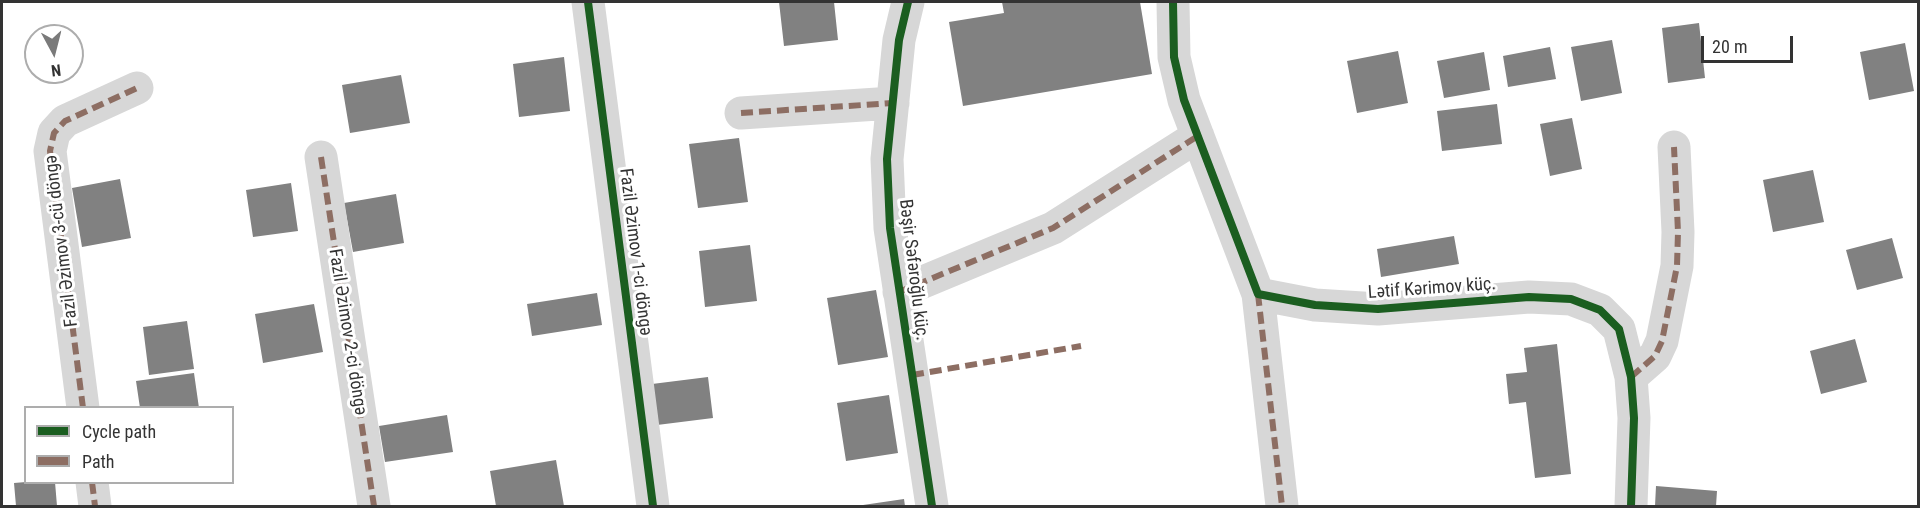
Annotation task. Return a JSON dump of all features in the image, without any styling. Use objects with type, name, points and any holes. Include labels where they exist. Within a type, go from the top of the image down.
[{"type":"street","name":"Fazil Əzimov 1-ci döngə","points":[[588,2],[653,507]]},
{"type":"street","name":"Bəşir Səfəroğlu küç.","points":[[908,2],[899,40],[887,159],[890,228],[932,507]]},
{"type":"street","points":[[1173,2],[1174,57],[1184,100],[1258,294],[1282,507]]},
{"type":"street","name":"Fazil Əzimov 3-cü döngə","points":[[83,406],[50,151],[54,133],[65,121],[137,88]]},
{"type":"street","points":[[741,113],[892,103]]},
{"type":"street","points":[[900,292],[1053,228],[1198,136]]},
{"type":"street","points":[[1631,377],[1655,357],[1662,341],[1677,266],[1678,232],[1674,147]]},
{"type":"street","name":"Fazil Əzimov 2-ci döngə","points":[[321,158],[374,507]]},
{"type":"street","name":"Lətif Kərimov küç.","points":[[1258,294],[1315,305],[1378,309],[1529,297],[1571,299],[1600,310],[1619,329],[1631,377],[1634,418],[1631,507]]},
{"type":"street","points":[[92,484],[95,507]]},
{"type":"building","points":[[779,2],[834,2],[838,40],[784,46]]},
{"type":"building","points":[[1002,2],[1140,2],[1152,74],[963,106],[949,22],[1004,13]]},
{"type":"building","points":[[1699,23],[1705,78],[1668,83],[1662,28]]},
{"type":"building","points":[[1612,40],[1622,93],[1581,101],[1571,47]]},
{"type":"building","points":[[1905,43],[1914,91],[1869,100],[1860,52]]},
{"type":"building","points":[[1550,47],[1556,79],[1508,87],[1503,56]]},
{"type":"building","points":[[1398,51],[1408,103],[1357,113],[1347,61]]},
{"type":"building","points":[[1484,52],[1490,90],[1444,98],[1437,61]]},
{"type":"building","points":[[564,57],[570,111],[519,117],[513,64]]},
{"type":"building","points":[[401,75],[410,123],[350,133],[342,85]]},
{"type":"building","points":[[1497,104],[1502,144],[1442,151],[1437,111]]},
{"type":"building","points":[[1572,118],[1582,169],[1550,176],[1540,124]]},
{"type":"building","points":[[739,138],[748,202],[698,208],[689,144]]},
{"type":"building","points":[[1813,170],[1824,222],[1773,232],[1763,180]]},
{"type":"building","points":[[120,179],[131,238],[82,247],[72,188]]},
{"type":"building","points":[[291,183],[298,231],[253,237],[246,190]]},
{"type":"building","points":[[396,194],[404,243],[353,252],[344,203]]},
{"type":"building","points":[[1454,236],[1459,264],[1381,277],[1377,249]]},
{"type":"building","points":[[1892,238],[1903,278],[1857,290],[1846,250]]},
{"type":"building","points":[[750,245],[757,301],[705,307],[699,251]]},
{"type":"building","points":[[876,290],[888,357],[838,365],[827,298]]},
{"type":"building","points":[[597,293],[602,325],[532,336],[527,304]]},
{"type":"building","points":[[314,304],[323,352],[263,363],[255,314]]},
{"type":"building","points":[[187,321],[194,369],[149,375],[143,327]]},
{"type":"building","points":[[1855,339],[1867,382],[1821,394],[1810,351]]},
{"type":"building","points":[[1557,344],[1571,474],[1535,478],[1526,402],[1509,404],[1506,374],[1527,372],[1524,348]]},
{"type":"building","points":[[194,373],[199,406],[140,406],[136,381]]},
{"type":"building","points":[[708,377],[713,418],[657,425],[652,384]]},
{"type":"building","points":[[889,395],[898,453],[846,461],[837,403]]},
{"type":"building","points":[[447,415],[453,452],[385,462],[379,426]]},
{"type":"building","points":[[556,460],[564,506],[496,506],[490,471]]},
{"type":"building","points":[[14,483],[55,484],[57,506],[16,506]]},
{"type":"building","points":[[1656,486],[1717,491],[1716,506],[1655,506]]},
{"type":"building","points":[[904,499],[905,506],[863,505]]},
{"type":"marked path","points":[[83,406],[50,151],[54,133],[65,121],[137,88]]},
{"type":"marked path","points":[[741,113],[893,103]]},
{"type":"marked path","points":[[899,292],[1053,228],[1198,136]]},
{"type":"marked path","points":[[1631,377],[1655,356],[1662,341],[1677,266],[1678,232],[1674,147]]},
{"type":"marked path","points":[[321,157],[374,506]]},
{"type":"marked path","points":[[1258,294],[1282,506]]},
{"type":"marked path","points":[[912,375],[1081,346]]},
{"type":"marked path","points":[[92,484],[95,506]]},
{"type":"cycle path","points":[[588,2],[653,506]]},
{"type":"cycle path","points":[[908,2],[899,40],[887,159],[890,228],[932,506]]},
{"type":"cycle path","points":[[1173,2],[1174,57],[1184,100],[1258,294],[1315,305],[1378,309],[1529,297],[1571,299],[1600,310],[1619,329],[1631,377],[1634,418],[1631,506]]}]
